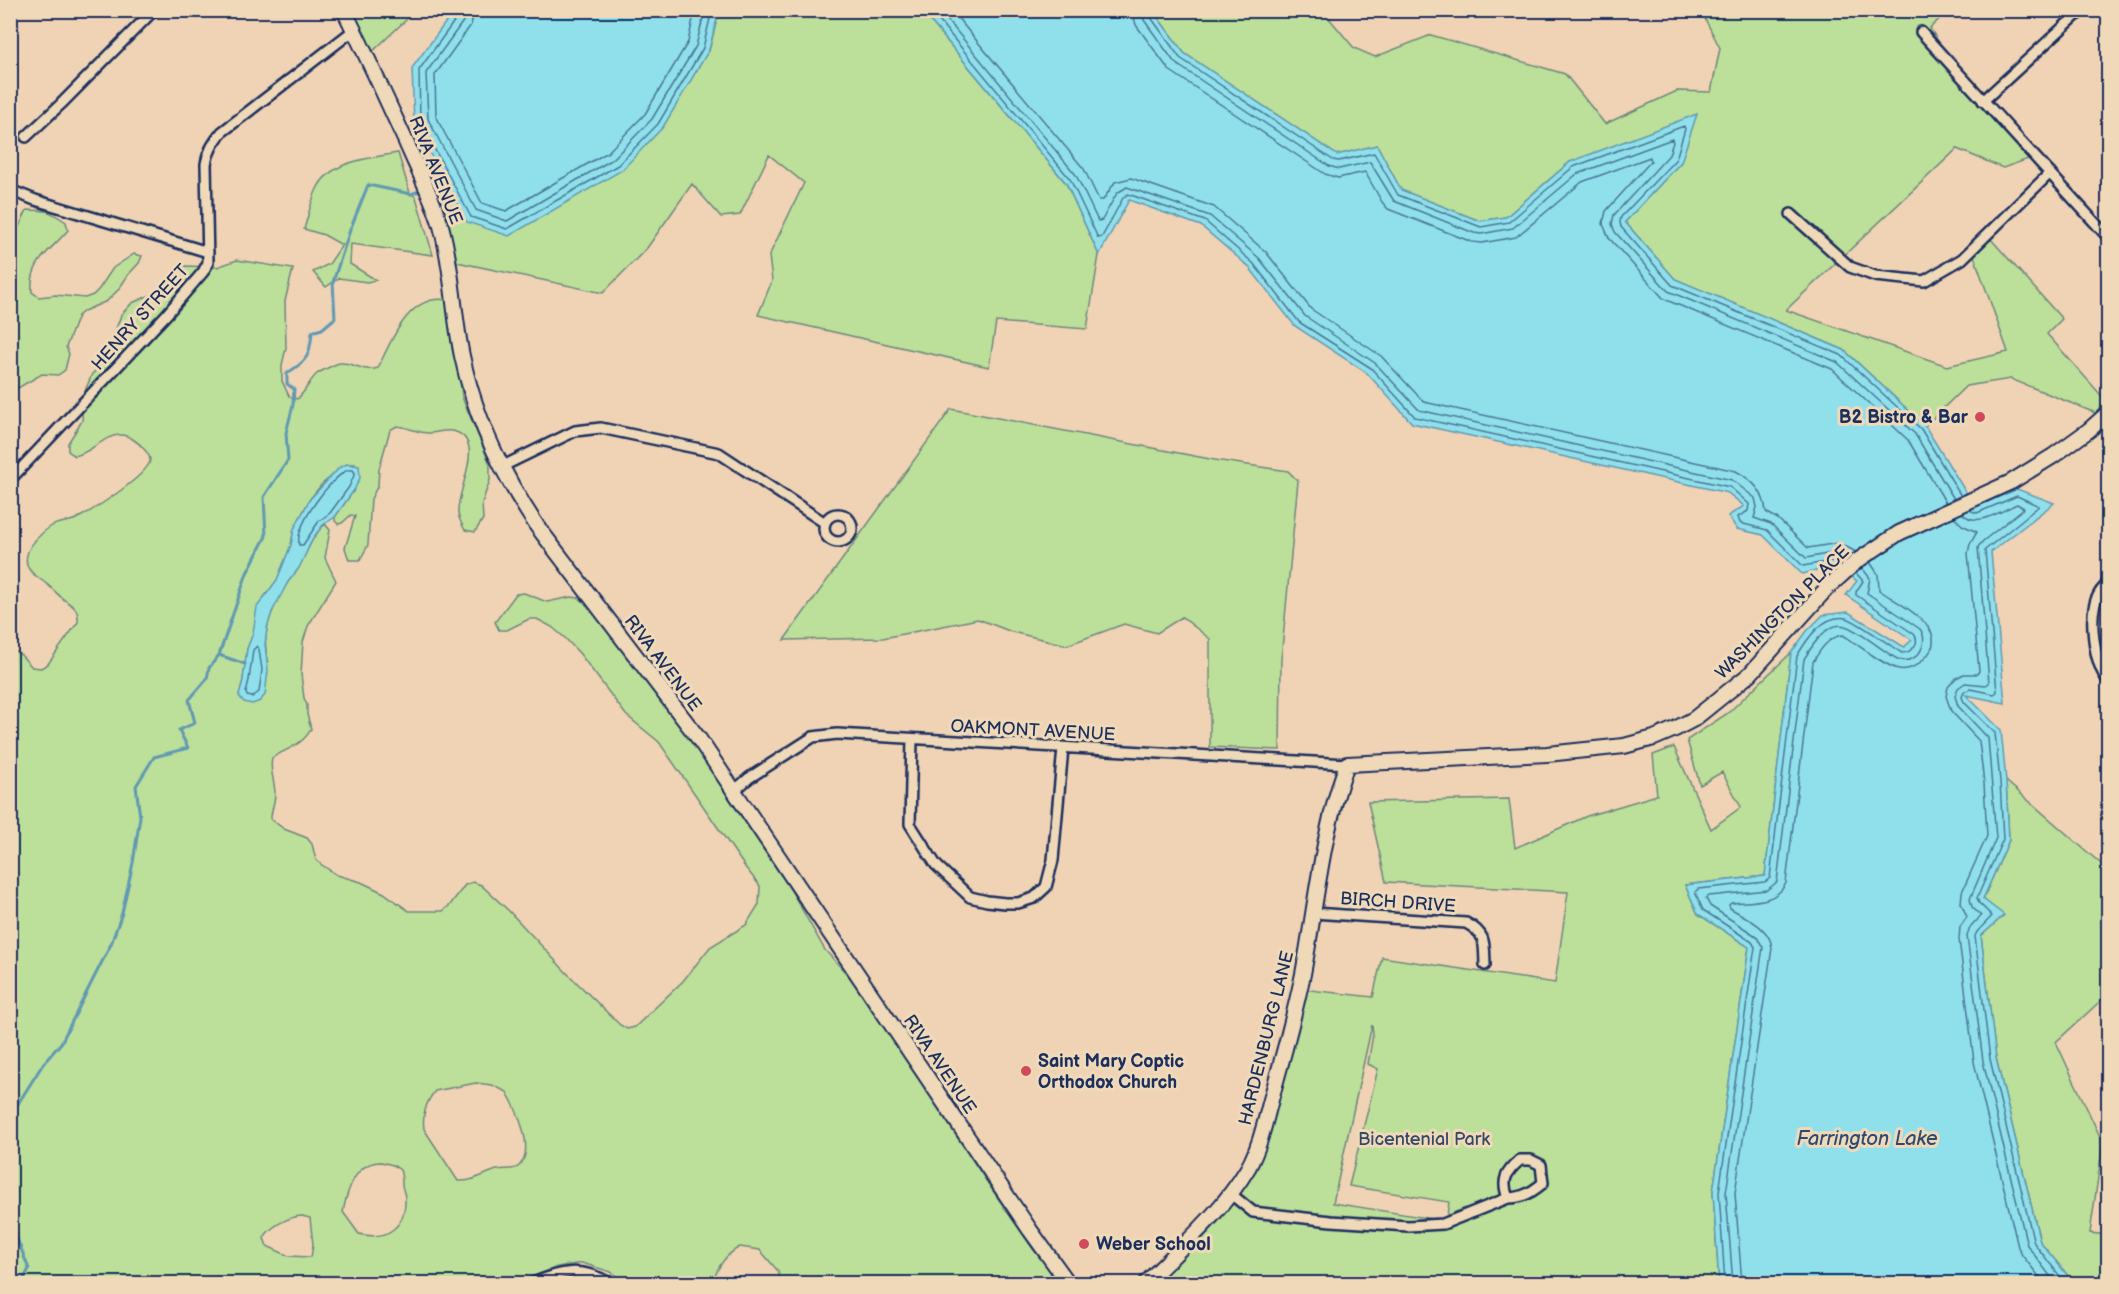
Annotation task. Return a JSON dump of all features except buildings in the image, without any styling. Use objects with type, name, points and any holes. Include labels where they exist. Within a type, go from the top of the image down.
[{"type":"street","points":[[26,137],[62,104],[154,10]]},
{"type":"street","name":"RIVA AVENUE","points":[[344,10],[426,188],[440,225],[450,264],[462,356],[467,376],[483,425],[501,467],[537,526],[660,686],[734,791],[1024,1221],[1069,1284]]},
{"type":"street","points":[[1983,100],[2082,10]]},
{"type":"street","name":"HENRY STREET","points":[[10,480],[173,307],[203,272],[208,263],[206,164],[210,150],[222,132],[354,30]]},
{"type":"street","points":[[1921,32],[2109,237]]},
{"type":"street","points":[[1791,214],[1850,267],[1875,276],[1924,281],[1962,259],[2050,173]]},
{"type":"street","points":[[10,190],[34,200],[208,252]]},
{"type":"street","name":"WASHINGTON PLACE","points":[[1347,764],[1547,754],[1624,746],[1654,738],[1694,719],[1750,674],[1827,588],[1857,561],[1899,534],[2011,482],[2054,456],[2109,413]]},
{"type":"street","points":[[501,467],[575,431],[601,428],[719,453],[825,523]]},
{"type":"street","points":[[2109,583],[2098,595],[2094,611],[2093,642],[2101,672],[2109,680]]},
{"type":"street","name":"OAKMONT AVENUE","points":[[734,791],[749,778],[813,737],[837,734],[1347,764]]},
{"type":"street","points":[[912,739],[910,824],[936,866],[969,897],[1005,903],[1018,903],[1034,898],[1046,887],[1053,860],[1063,748]]},
{"type":"street","name":"HARDENBURG LANE","points":[[1145,1284],[1231,1194],[1253,1158],[1302,976],[1330,822],[1347,764]]},
{"type":"street","name":"BIRCH DRIVE","points":[[1313,913],[1466,923],[1481,933],[1485,965]]},
{"type":"street","points":[[1231,1194],[1253,1212],[1331,1221],[1407,1226],[1443,1224],[1508,1198],[1517,1198],[1532,1192],[1543,1183],[1541,1165],[1531,1160],[1520,1160],[1508,1170],[1504,1188],[1508,1198]]},
{"type":"street","points":[[531,1284],[554,1274],[585,1272],[611,1284]]},
{"type":"green space","points":[[347,11],[420,11],[410,16],[370,54]]},
{"type":"green space","points":[[719,11],[922,11],[1066,183],[1099,255],[1087,329],[996,322],[989,367],[758,315],[772,281],[769,256],[804,183],[769,155],[740,215],[721,217],[692,184],[647,248],[603,293],[457,262],[440,197],[450,192],[468,222],[709,51]]},
{"type":"green space","points":[[1153,11],[1323,11],[1354,48],[1375,57],[1431,35],[1565,74],[1605,124],[1677,91],[1711,92],[1720,48],[1701,11],[1948,11],[1930,28],[1966,87],[2037,156],[2003,168],[1957,149],[1786,310],[1947,366],[2008,352],[1973,253],[1990,238],[2062,319],[2047,334],[2108,403],[2108,411],[2103,416],[2011,379],[1966,386],[1925,426],[1844,350],[1675,279],[1625,222],[1681,162],[1570,162],[1506,217],[1480,221],[1401,190],[1377,145],[1337,155],[1184,53]]},
{"type":"green space","points":[[398,153],[410,193],[416,197],[433,255],[351,244],[350,264],[376,280],[367,282],[339,278],[326,287],[313,272],[329,264],[342,245],[324,235],[304,229],[317,189],[323,179],[341,166]]},
{"type":"green space","points":[[27,210],[52,213],[66,222],[68,230],[42,257],[34,272],[32,292],[39,297],[56,295],[85,298],[93,295],[113,268],[134,254],[142,256],[119,289],[107,301],[78,316],[66,347],[69,354],[65,370],[58,375],[42,374],[11,392],[11,243]]},
{"type":"green space","points":[[237,260],[293,269],[285,301],[286,348],[282,365],[282,381],[289,396],[297,399],[318,373],[340,363],[368,369],[378,368],[403,321],[412,311],[422,303],[448,300],[452,348],[462,397],[490,464],[490,480],[482,503],[483,519],[475,532],[465,530],[458,513],[469,457],[469,446],[465,438],[449,430],[425,433],[397,426],[390,430],[379,469],[378,485],[371,499],[368,545],[360,560],[349,560],[345,548],[355,516],[351,515],[338,524],[335,521],[335,517],[354,490],[355,464],[347,464],[322,484],[310,499],[294,529],[291,545],[277,580],[262,600],[247,649],[239,695],[268,661],[266,640],[273,610],[313,539],[325,524],[330,530],[325,558],[336,581],[308,626],[303,642],[301,674],[311,729],[299,743],[272,758],[275,794],[271,819],[284,829],[307,838],[312,844],[316,860],[337,875],[361,882],[384,893],[409,911],[443,911],[465,885],[473,882],[481,885],[620,1025],[627,1029],[635,1027],[683,981],[710,947],[746,925],[759,904],[760,886],[659,742],[626,715],[580,654],[565,638],[552,627],[537,619],[529,619],[507,630],[499,630],[495,622],[516,594],[524,593],[547,602],[571,597],[579,598],[599,614],[662,694],[780,871],[825,950],[855,983],[993,1191],[1033,1249],[1061,1283],[781,1283],[778,1271],[760,1250],[740,1247],[722,1262],[713,1284],[629,1283],[611,1272],[582,1263],[557,1267],[515,1284],[11,1283],[10,648],[21,655],[32,667],[41,668],[48,664],[78,622],[74,608],[33,574],[27,566],[27,555],[39,536],[53,525],[76,519],[105,501],[140,475],[150,460],[148,453],[139,443],[123,435],[109,438],[75,456],[68,451],[68,443],[82,421],[83,396],[92,374],[104,363],[121,315],[132,303],[170,287],[183,266],[217,267]],"holes":[[[476,1083],[492,1085],[507,1092],[523,1129],[526,1150],[524,1159],[517,1168],[497,1170],[473,1179],[458,1181],[424,1129],[424,1114],[435,1091]],[[381,1162],[393,1165],[400,1170],[405,1198],[402,1217],[393,1230],[369,1236],[359,1234],[343,1212],[354,1179],[359,1172],[372,1163]],[[297,1216],[310,1218],[313,1245],[311,1257],[289,1256],[267,1246],[264,1238],[275,1226]]]},
{"type":"green space","points":[[951,409],[1215,460],[1288,471],[1298,481],[1281,660],[1280,750],[1210,747],[1210,639],[1182,617],[1157,633],[1124,624],[1067,645],[1012,632],[978,619],[883,638],[784,640]]},
{"type":"green space","name":"Bicentenial Park","points":[[1791,653],[1765,876],[1685,885],[1698,914],[1749,947],[1713,1192],[1719,1283],[1155,1284],[1251,1172],[1301,989],[1373,997],[1382,957],[1555,983],[1568,892],[1386,882],[1368,802],[1509,799],[1515,848],[1587,816],[1657,795],[1653,755],[1674,747],[1711,829],[1741,807],[1722,772],[1700,785],[1687,740],[1728,713]],"holes":[[[1372,1025],[1373,1034],[1368,1064],[1378,1069],[1349,1186],[1449,1202],[1446,1221],[1333,1203]]]},
{"type":"green space","points":[[2006,781],[2108,870],[2108,994],[2056,1042],[2103,1143],[2090,1233],[2108,1235],[2108,1283],[2074,1283],[2040,1242],[1996,1058],[1981,936],[2003,916],[1983,899],[2009,840]]},
{"type":"water","points":[[454,11],[719,11],[709,50],[663,127],[622,170],[509,236],[467,222],[414,124],[412,68]]},
{"type":"water","name":"Farrington Lake","points":[[922,11],[1153,11],[1184,53],[1337,155],[1377,145],[1401,190],[1480,221],[1506,217],[1570,162],[1697,114],[1681,162],[1625,222],[1675,279],[1844,350],[1925,426],[1975,507],[2017,489],[2054,503],[1991,552],[2005,703],[1966,695],[2001,730],[2006,781],[2009,840],[1983,899],[2004,915],[1981,936],[1996,1058],[2040,1242],[2074,1283],[1719,1283],[1713,1192],[1749,947],[1698,914],[1685,885],[1765,876],[1791,653],[1807,631],[1823,615],[1848,612],[1904,647],[1912,640],[1846,595],[1857,581],[1837,566],[1802,574],[1763,535],[1737,529],[1728,516],[1744,506],[1728,493],[1412,423],[1367,373],[1295,326],[1249,267],[1201,226],[1129,200],[1099,255],[1066,183]]},
{"type":"water","points":[[347,464],[359,466],[360,478],[335,517],[323,525],[313,538],[299,568],[288,582],[272,612],[265,644],[268,670],[265,695],[260,701],[252,704],[244,702],[239,696],[257,607],[277,580],[291,545],[294,529],[310,499],[340,467]]},
{"type":"waterway","points":[[431,187],[445,182]]},
{"type":"waterway","points":[[10,1147],[15,1143],[14,1110],[43,1064],[61,1043],[111,944],[122,913],[140,817],[136,786],[154,757],[188,748],[179,730],[195,723],[189,700],[207,679],[209,668],[219,655],[247,573],[266,536],[264,497],[288,460],[286,433],[293,405],[294,389],[287,384],[287,373],[307,357],[312,332],[322,329],[335,318],[333,282],[368,185],[411,194],[422,190]]},
{"type":"waterway","points":[[219,655],[245,664]]},
{"type":"waterway","points":[[10,1221],[29,1269],[21,1284]]},
{"type":"place","name":"B2 Bistro & Bar","points":[[1980,417]]},
{"type":"place","name":"Saint Mary Coptic Orthodox Church","points":[[1026,1071]]},
{"type":"place","name":"Weber School","points":[[1084,1244]]}]
